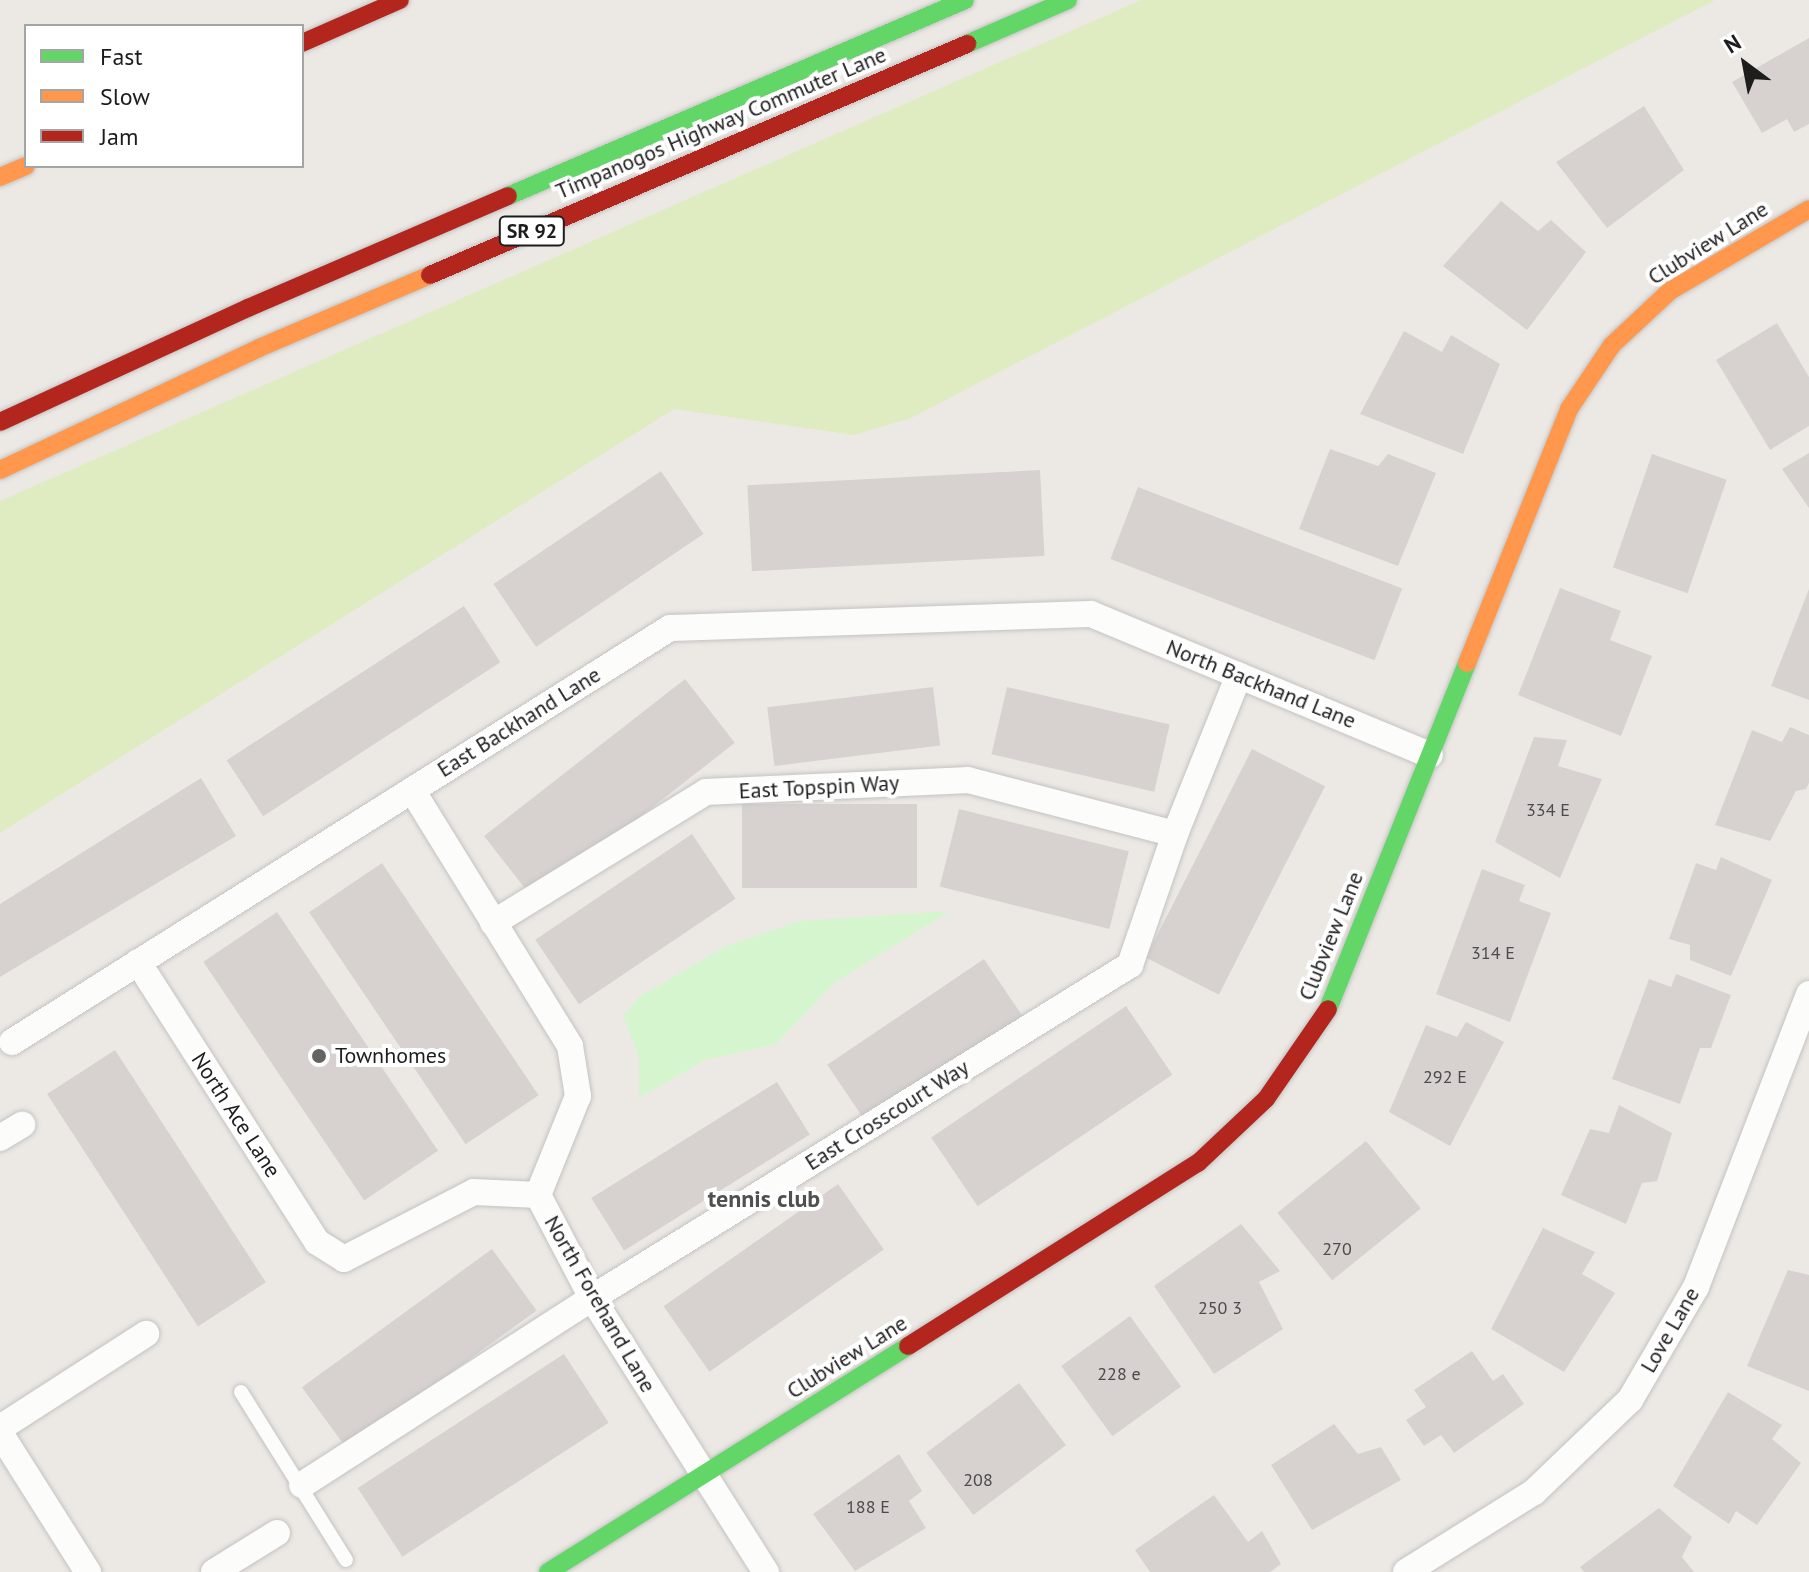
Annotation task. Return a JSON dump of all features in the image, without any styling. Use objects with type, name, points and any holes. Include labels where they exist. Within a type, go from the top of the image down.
[{"type":"main road","points":[[304,42],[400,0]]},
{"type":"main road","name":"Timpanogos Highway Commuter Lane","points":[[0,422],[248,308],[965,0]]},
{"type":"main road","name":"Timpanogos Highway Commuter Lane","points":[[0,470],[259,348],[1068,0]]},
{"type":"main road","points":[[0,177],[24,167]]},
{"type":"main road","name":"Clubview Lane","points":[[548,1572],[1198,1163],[1266,1099],[1326,1013],[1569,409],[1612,345],[1670,291],[1809,209]]},
{"type":"street","name":"North Backhand Lane","points":[[1091,614],[1430,755]]},
{"type":"street","name":"East Backhand Lane","points":[[12,1042],[670,628],[1091,614]]},
{"type":"street","name":"East Crosscourt Way","points":[[302,1485],[592,1298],[1130,965],[1175,834],[1239,675]]},
{"type":"street","name":"East Topspin Way","points":[[493,923],[706,792],[968,780],[1175,834]]},
{"type":"street","name":"North Forehand Lane","points":[[412,790],[570,1046],[578,1096],[538,1195],[592,1298],[766,1572]]},
{"type":"street","name":"North Ace Lane","points":[[138,962],[317,1242],[344,1259],[474,1192],[538,1195]]},
{"type":"street","name":"Love Lane","points":[[1406,1572],[1534,1492],[1630,1400],[1696,1287],[1809,994]]},
{"type":"street","points":[[88,1572],[0,1430],[146,1334]]},
{"type":"street","points":[[214,1572],[277,1533]]},
{"type":"lane","points":[[241,1392],[302,1485],[346,1560]]},
{"type":"green space","points":[[1141,0],[1715,0],[911,418],[854,435],[674,409],[0,833],[0,501]]},
{"type":"green space","points":[[950,911],[834,983],[776,1044],[705,1060],[639,1098],[639,1057],[623,1016],[639,997],[726,946],[800,921]]},
{"type":"building","points":[[1809,38],[1809,124],[1794,132],[1787,119],[1762,133],[1732,82]]},
{"type":"building","points":[[1644,106],[1684,170],[1607,228],[1556,162]]},
{"type":"building","points":[[1501,201],[1538,231],[1551,220],[1586,252],[1527,330],[1443,266]]},
{"type":"building","points":[[1777,323],[1809,377],[1809,426],[1770,450],[1716,360]]},
{"type":"building","points":[[1404,331],[1442,352],[1451,335],[1500,364],[1463,454],[1360,414]]},
{"type":"building","points":[[1330,449],[1378,466],[1388,454],[1436,473],[1398,566],[1299,529]]},
{"type":"building","points":[[1809,453],[1809,508],[1782,469]]},
{"type":"building","points":[[1652,454],[1727,480],[1688,593],[1613,567]]},
{"type":"building","points":[[1040,470],[1045,556],[752,571],[747,485]]},
{"type":"building","points":[[661,471],[703,534],[536,647],[494,584]]},
{"type":"building","points":[[1138,487],[1402,588],[1375,660],[1110,559]]},
{"type":"building","points":[[1560,588],[1621,611],[1610,640],[1652,656],[1621,736],[1518,695]]},
{"type":"building","points":[[1809,589],[1809,700],[1771,686]]},
{"type":"building","points":[[464,606],[500,662],[263,816],[227,760]]},
{"type":"building","points":[[685,679],[735,743],[534,900],[484,836]]},
{"type":"building","points":[[933,687],[940,746],[774,766],[767,707]]},
{"type":"building","points":[[1007,687],[1170,725],[1154,792],[991,754]]},
{"type":"building","points":[[1790,727],[1809,735],[1809,783],[1806,789],[1796,791],[1770,841],[1715,825],[1752,730],[1782,742]]},
{"type":"building","points":[[1534,737],[1567,740],[1558,766],[1602,779],[1560,878],[1495,842]]},
{"type":"building","points":[[1252,749],[1325,786],[1219,995],[1146,957]]},
{"type":"building","points":[[201,778],[236,836],[0,977],[0,904]]},
{"type":"building","points":[[742,804],[917,804],[917,888],[742,888]]},
{"type":"building","points":[[959,809],[1129,851],[1109,929],[940,887]]},
{"type":"building","points":[[692,834],[736,899],[579,1004],[535,940]]},
{"type":"building","points":[[1721,857],[1772,880],[1731,976],[1690,960],[1690,945],[1669,939],[1696,863],[1716,870]]},
{"type":"building","name":"Townhomes","points":[[382,863],[539,1095],[466,1144],[309,912]]},
{"type":"building","points":[[1482,869],[1525,885],[1519,901],[1551,913],[1510,1022],[1436,994]]},
{"type":"building","name":"Townhomes","points":[[277,912],[438,1151],[364,1201],[203,962]]},
{"type":"building","points":[[984,959],[1023,1016],[866,1122],[827,1065]]},
{"type":"building","points":[[1676,974],[1731,995],[1711,1048],[1700,1048],[1680,1104],[1612,1079],[1649,979],[1671,987]]},
{"type":"building","points":[[1126,1006],[1172,1075],[978,1206],[931,1137]]},
{"type":"building","points":[[1466,1022],[1504,1042],[1450,1146],[1389,1112],[1426,1025],[1457,1037]]},
{"type":"building","points":[[115,1050],[266,1282],[198,1326],[47,1094]]},
{"type":"building","points":[[777,1082],[810,1135],[624,1251],[591,1198]]},
{"type":"building","points":[[1619,1105],[1672,1133],[1657,1181],[1642,1183],[1626,1224],[1561,1195],[1590,1129],[1609,1133]]},
{"type":"building","points":[[1366,1141],[1421,1209],[1332,1280],[1277,1213]]},
{"type":"building","points":[[838,1184],[884,1250],[709,1372],[664,1306]]},
{"type":"building","points":[[1241,1224],[1280,1271],[1259,1282],[1283,1329],[1214,1374],[1154,1286]]},
{"type":"building","points":[[1543,1228],[1595,1252],[1582,1274],[1615,1293],[1564,1372],[1491,1329]]},
{"type":"building","points":[[492,1249],[537,1310],[347,1449],[302,1387]]},
{"type":"building","points":[[1788,1270],[1809,1275],[1809,1391],[1747,1366]]},
{"type":"building","points":[[1130,1316],[1181,1386],[1112,1436],[1061,1366]]},
{"type":"building","points":[[1472,1351],[1493,1381],[1503,1374],[1524,1404],[1454,1453],[1441,1435],[1424,1446],[1406,1420],[1426,1407],[1414,1390]]},
{"type":"building","points":[[564,1354],[609,1423],[402,1557],[358,1488]]},
{"type":"building","points":[[1019,1383],[1066,1445],[973,1515],[926,1453]]},
{"type":"building","points":[[1728,1392],[1782,1425],[1772,1439],[1801,1463],[1757,1525],[1736,1511],[1729,1524],[1673,1486]]},
{"type":"building","points":[[1334,1424],[1358,1454],[1381,1447],[1401,1480],[1312,1530],[1271,1465]]},
{"type":"building","points":[[899,1454],[922,1491],[909,1501],[926,1528],[855,1571],[813,1514]]},
{"type":"building","points":[[1214,1495],[1248,1542],[1262,1531],[1281,1564],[1270,1572],[1150,1572],[1135,1550]]},
{"type":"building","points":[[1659,1508],[1692,1537],[1682,1557],[1694,1572],[1584,1572],[1580,1567]]},
{"type":"traffic: fast","points":[[508,196],[965,0]]},
{"type":"traffic: fast","points":[[967,44],[1068,0]]},
{"type":"traffic: fast","points":[[1328,1009],[1467,663]]},
{"type":"traffic: fast","points":[[548,1572],[908,1346]]},
{"type":"traffic: slow","points":[[0,177],[24,167]]},
{"type":"traffic: slow","points":[[1467,663],[1569,409],[1612,345],[1670,291],[1809,209]]},
{"type":"traffic: slow","points":[[0,470],[259,348],[430,275]]},
{"type":"traffic: jam","points":[[304,42],[400,0]]},
{"type":"traffic: jam","points":[[430,275],[967,44]]},
{"type":"traffic: jam","points":[[0,422],[248,308],[508,196]]},
{"type":"traffic: jam","points":[[908,1346],[1198,1163],[1266,1099],[1328,1009]]},
{"type":"place","name":"Townhomes","points":[[319,1056]]},
{"type":"district","name":"tennis club","points":[[764,1199]]}]
